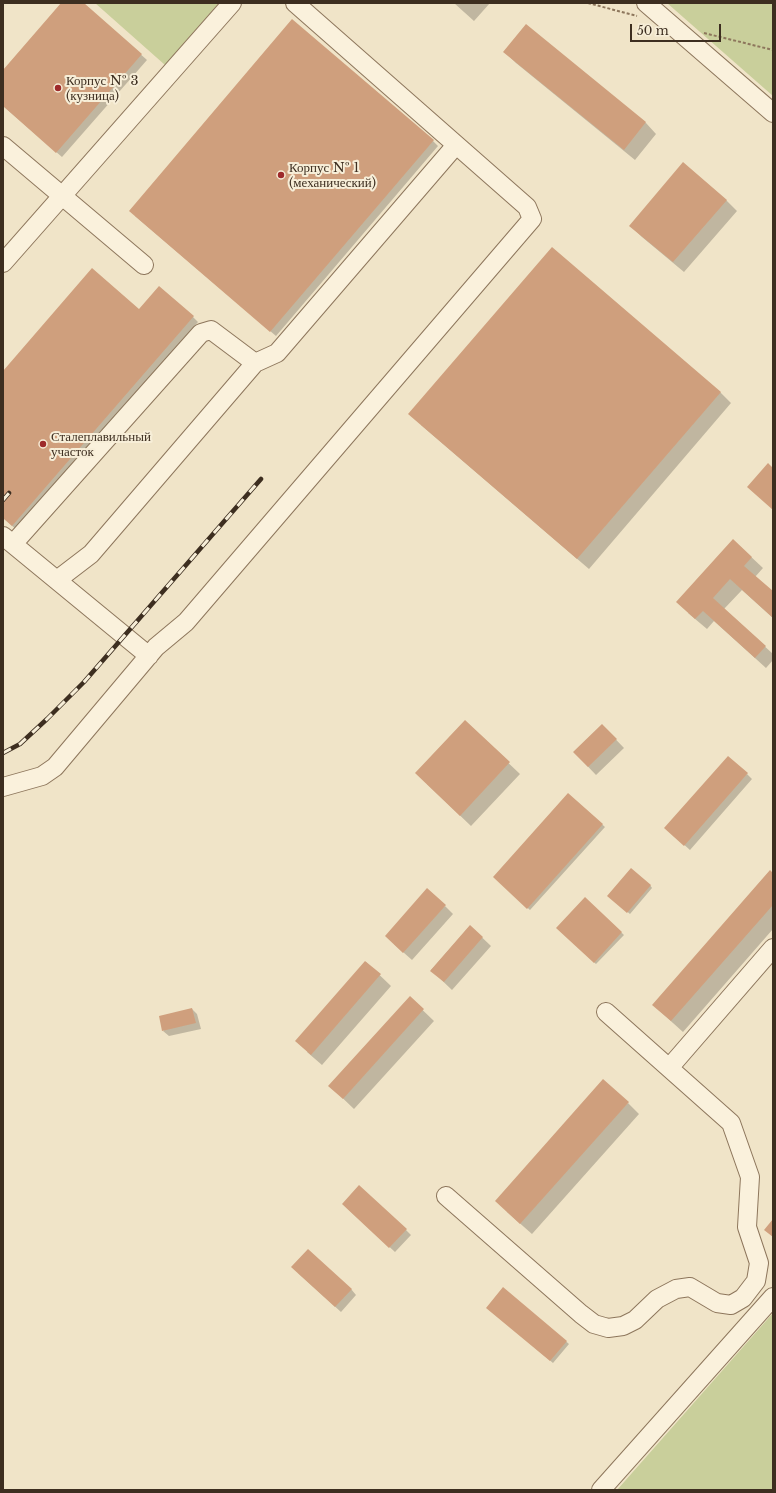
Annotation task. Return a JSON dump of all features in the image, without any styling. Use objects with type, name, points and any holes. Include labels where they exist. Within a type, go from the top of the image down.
[{"type":"street","points":[[3,263],[64,196],[232,3]]},
{"type":"street","points":[[3,787],[42,776],[55,767],[149,656],[163,641],[186,622],[532,219],[527,207],[295,3]]},
{"type":"street","points":[[646,3],[773,113]]},
{"type":"street","points":[[57,580],[91,554],[255,362],[277,353],[456,145]]},
{"type":"street","points":[[3,146],[144,265]]},
{"type":"street","points":[[149,656],[8,540],[201,333],[211,330],[255,362]]},
{"type":"street","points":[[669,1068],[773,948]]},
{"type":"street","points":[[446,1196],[594,1324],[608,1328],[622,1326],[635,1320],[657,1299],[676,1289],[690,1287],[717,1303],[731,1305],[743,1298],[756,1281],[759,1263],[747,1227],[750,1177],[731,1123],[606,1012]]},
{"type":"street","points":[[601,1490],[773,1297]]},
{"type":"green space","points":[[95,3],[219,3],[165,65]]},
{"type":"green space","points":[[667,3],[773,3],[773,96]]},
{"type":"green space","points":[[773,1313],[773,1490],[617,1490]]},
{"type":"building","name":"Корпус № 3 (кузница)","points":[[61,3],[84,3],[142,54],[56,153],[3,106],[3,70]]},
{"type":"building","name":"Корпус № 1 (механический)","points":[[292,19],[434,140],[270,332],[129,211]]},
{"type":"building","points":[[526,24],[646,122],[624,150],[503,52]]},
{"type":"building","points":[[683,162],[727,200],[673,262],[629,226]]},
{"type":"building","points":[[552,247],[721,392],[577,559],[408,414]]},
{"type":"building","name":"Сталеплавильный участок","points":[[92,268],[139,309],[159,286],[194,316],[12,526],[3,518],[3,371]]},
{"type":"building","points":[[768,463],[773,468],[773,510],[747,487]]},
{"type":"building","points":[[733,539],[752,557],[744,566],[773,591],[773,618],[730,579],[713,598],[766,646],[755,658],[703,611],[695,619],[676,602]]},
{"type":"building","points":[[465,720],[510,762],[460,816],[415,773]]},
{"type":"building","points":[[602,724],[617,739],[588,767],[573,752]]},
{"type":"building","points":[[728,756],[748,773],[684,846],[664,828]]},
{"type":"building","points":[[568,793],[603,824],[527,909],[493,877]]},
{"type":"building","points":[[631,868],[651,885],[627,913],[607,896]]},
{"type":"building","points":[[770,870],[773,873],[773,905],[671,1021],[652,1005]]},
{"type":"building","points":[[427,888],[446,905],[403,953],[385,936]]},
{"type":"building","points":[[585,897],[622,932],[594,963],[556,928]]},
{"type":"building","points":[[470,925],[483,937],[444,982],[430,971]]},
{"type":"building","points":[[365,961],[381,974],[311,1055],[295,1041]]},
{"type":"building","points":[[410,996],[424,1009],[343,1099],[328,1086]]},
{"type":"building","points":[[192,1008],[196,1023],[162,1031],[159,1016]]},
{"type":"building","points":[[603,1079],[629,1102],[520,1224],[495,1201]]},
{"type":"building","points":[[359,1185],[407,1229],[389,1248],[342,1204]]},
{"type":"building","points":[[773,1219],[773,1237],[764,1230]]},
{"type":"building","points":[[308,1249],[352,1289],[335,1307],[291,1267]]},
{"type":"building","points":[[503,1287],[567,1341],[550,1361],[486,1308]]},
{"type":"railway","points":[[3,753],[20,744],[84,682],[261,479]]},
{"type":"railway","points":[[3,500],[9,493]]},
{"type":"place","name":"Корпус № 3 (кузница)","points":[[58,88]]},
{"type":"place","name":"Корпус № 1 (механический)","points":[[281,175]]},
{"type":"place","name":"Сталеплавильный участок","points":[[43,444]]}]
